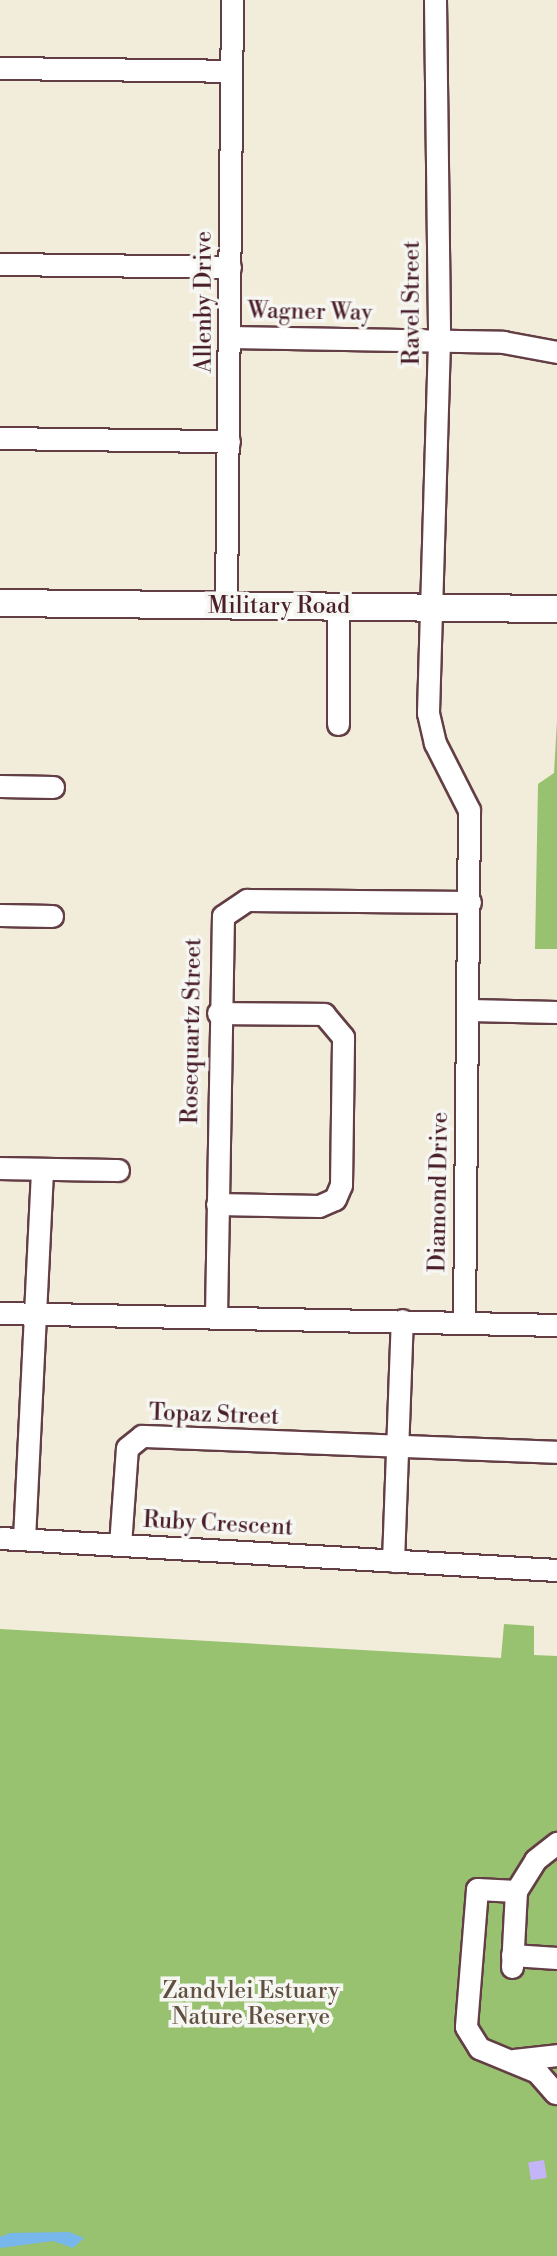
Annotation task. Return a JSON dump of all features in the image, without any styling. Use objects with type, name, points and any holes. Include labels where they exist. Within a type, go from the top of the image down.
[{"type":"main road","name":"Military Road","points":[[0,603],[557,609]]},
{"type":"street","name":"Allenby Drive","points":[[226,605],[232,0]]},
{"type":"street","name":"Ravel Street","points":[[431,607],[439,341],[435,0]]},
{"type":"street","points":[[0,68],[231,71]]},
{"type":"street","points":[[0,264],[230,268]]},
{"type":"street","name":"Wagner Way","points":[[229,337],[439,341],[557,352]]},
{"type":"street","points":[[0,438],[229,441]]},
{"type":"street","points":[[338,606],[338,724]]},
{"type":"street","name":"Diamond Drive","points":[[431,607],[428,713],[435,743],[469,810],[464,1322]]},
{"type":"street","points":[[0,786],[53,787]]},
{"type":"street","name":"Rosequartz Street","points":[[216,1316],[220,926],[236,903],[470,902]]},
{"type":"street","points":[[0,915],[52,916]]},
{"type":"street","points":[[469,1010],[557,1012]]},
{"type":"street","points":[[217,1204],[319,1206],[335,1199],[341,1185],[343,1037],[324,1014],[218,1013]]},
{"type":"street","points":[[0,1168],[118,1170]]},
{"type":"street","points":[[24,1539],[37,1315],[42,1169]]},
{"type":"street","points":[[0,1313],[557,1325]]},
{"type":"street","points":[[393,1561],[401,1450],[402,1320]]},
{"type":"street","name":"Topaz Street","points":[[120,1545],[127,1448],[138,1437],[401,1450],[557,1452]]},
{"type":"street","name":"Ruby Crescent","points":[[0,1538],[557,1570]]},
{"type":"street","points":[[557,1843],[535,1860],[516,1891],[512,1961],[557,1958]]},
{"type":"street","points":[[516,1891],[477,1889],[466,2019],[475,2044],[547,2078],[555,2093]]},
{"type":"street","points":[[508,2060],[557,2055]]},
{"type":"green space","points":[[557,720],[557,949],[535,949],[538,784],[554,773]]},
{"type":"green space","name":"Zandvlei Estuary Nature Reserve","points":[[504,1624],[534,1626],[534,1655],[557,1656],[557,2256],[0,2256],[0,1629],[501,1658]]},
{"type":"water","points":[[69,2232],[84,2238],[73,2248],[53,2241],[0,2248],[0,2237],[10,2233]]},
{"type":"building","points":[[544,2160],[547,2178],[531,2180],[528,2163]]}]
